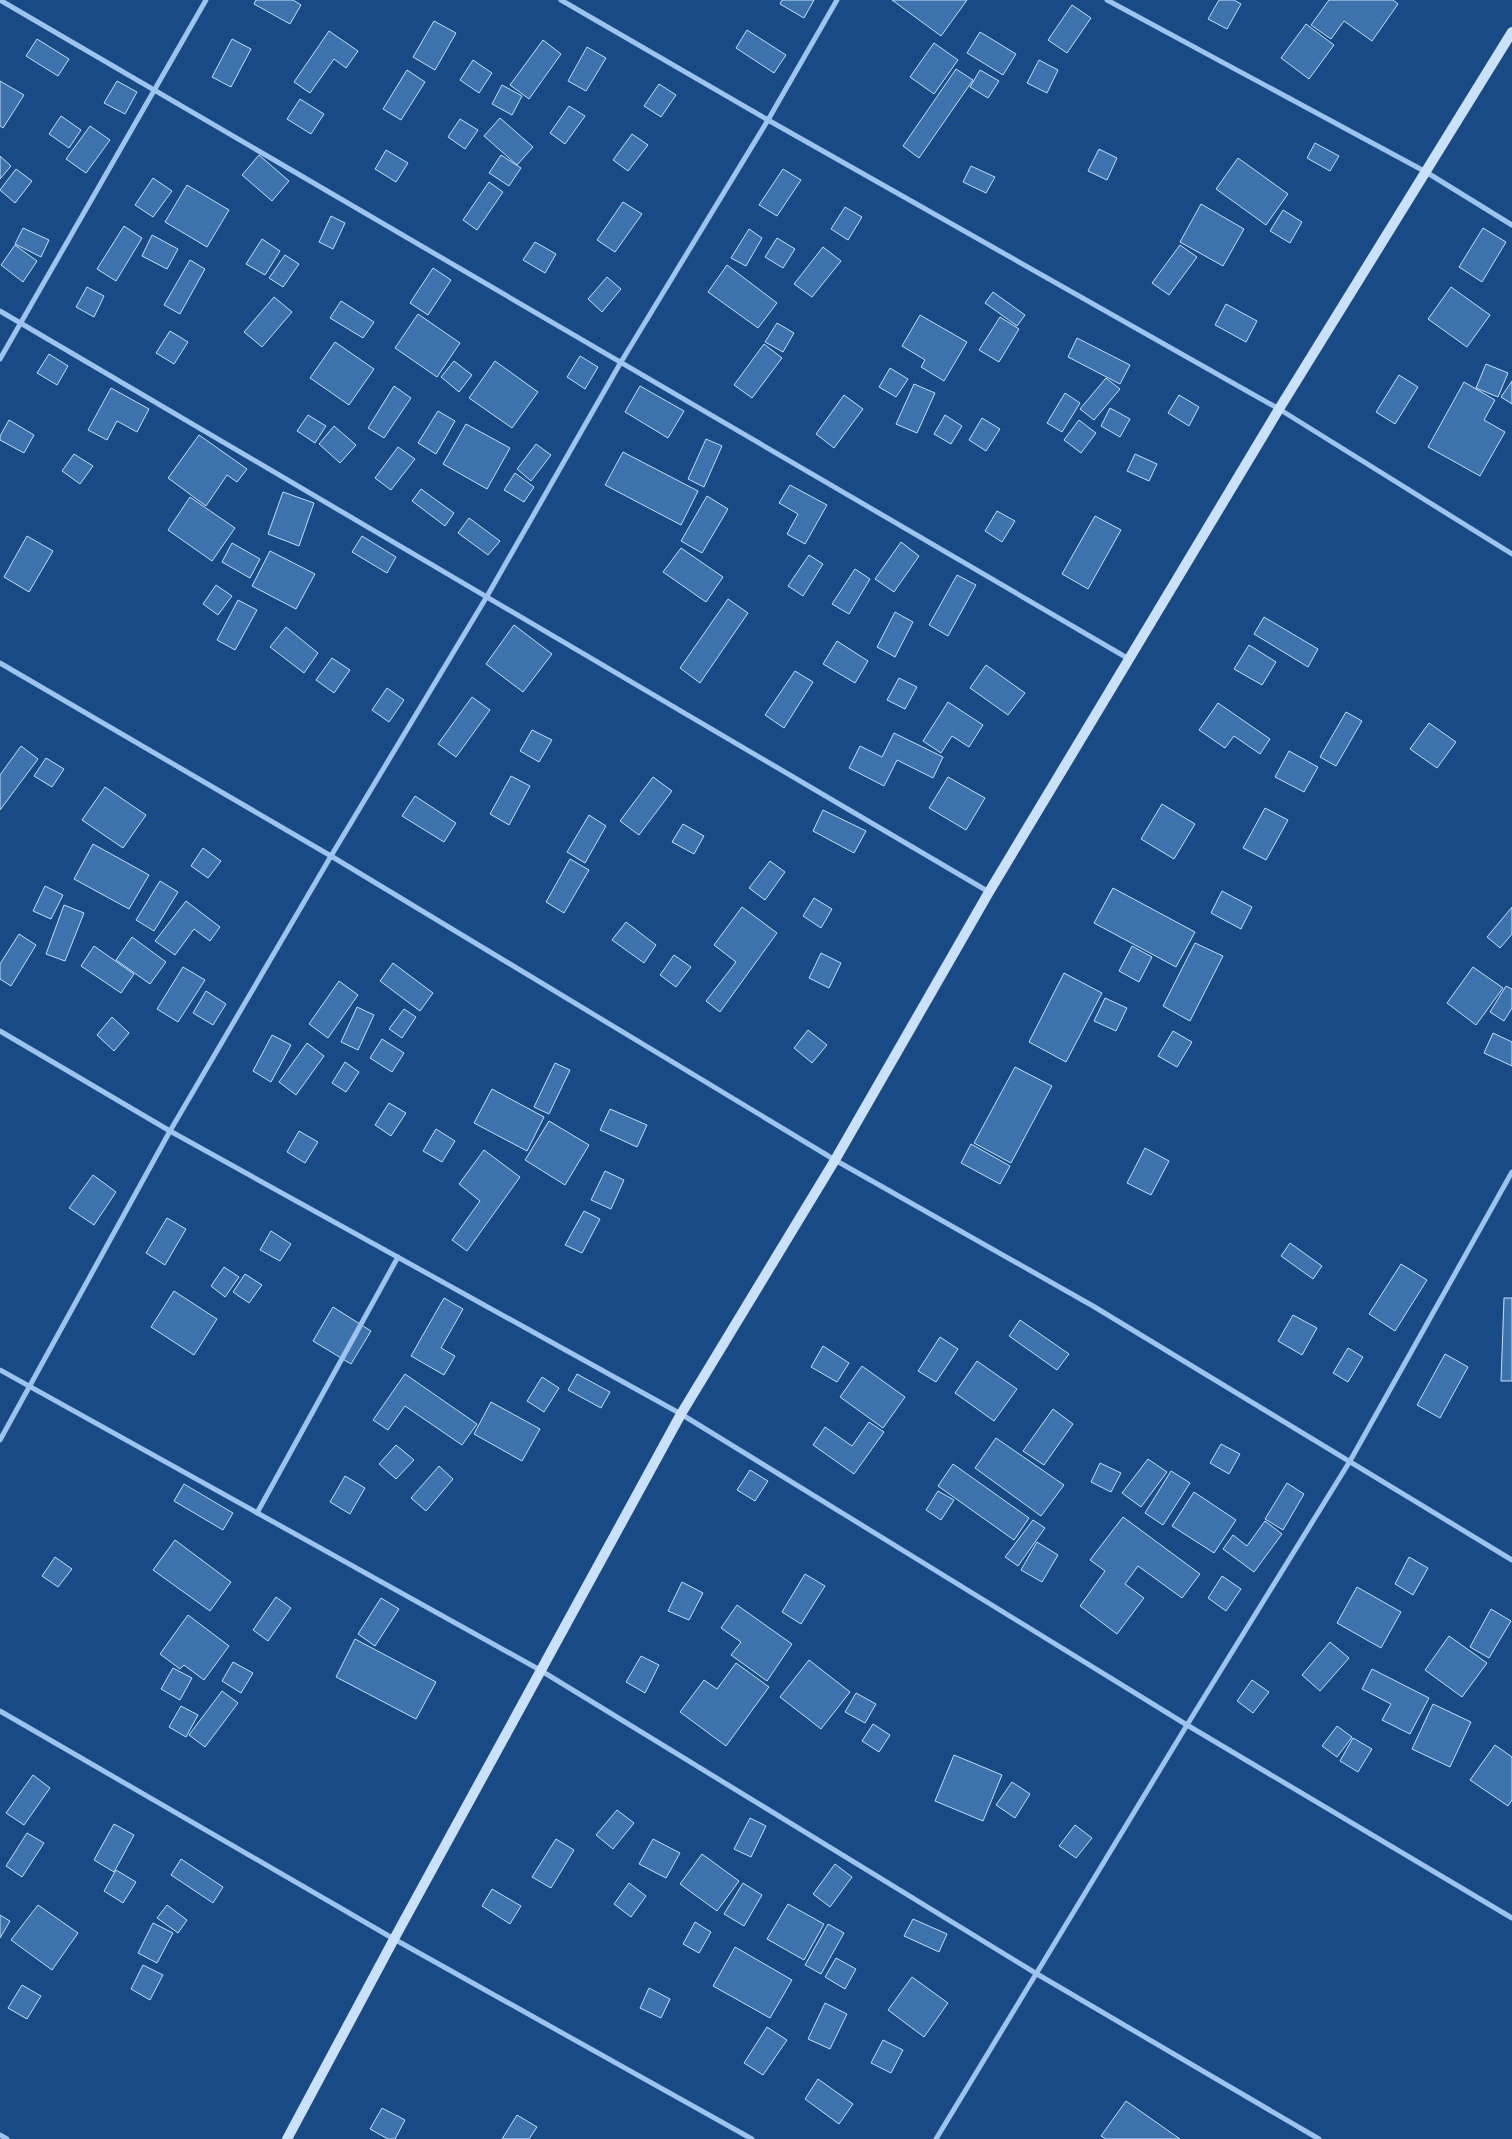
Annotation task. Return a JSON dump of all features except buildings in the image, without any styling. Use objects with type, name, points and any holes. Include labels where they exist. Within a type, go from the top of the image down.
[{"type":"street","points":[[0,0],[1128,659]]},
{"type":"street","points":[[0,359],[206,0]]},
{"type":"street","points":[[561,0],[768,120],[1279,409],[1512,554]]},
{"type":"street","points":[[0,1440],[170,1131],[330,856],[486,598],[621,362],[768,120],[837,0]]},
{"type":"street","points":[[1107,0],[1426,172],[1512,225]]},
{"type":"street","points":[[288,2139],[394,1939],[681,1414],[835,1160],[988,892],[1128,659],[1279,409],[1512,32]]},
{"type":"street","points":[[0,311],[988,892]]},
{"type":"street","points":[[0,663],[330,856],[835,1160],[1092,1306],[1512,1560]]},
{"type":"street","points":[[0,1031],[170,1131],[681,1414],[1187,1725],[1512,1918]]},
{"type":"street","points":[[936,2139],[1187,1725],[1350,1461],[1512,1172]]},
{"type":"street","points":[[257,1514],[398,1257]]},
{"type":"street","points":[[0,1370],[540,1670],[1037,1974],[1319,2139]]},
{"type":"street","points":[[0,1711],[394,1939],[752,2139]]},
{"type":"street","points":[[0,2135],[8,2139]]}]
